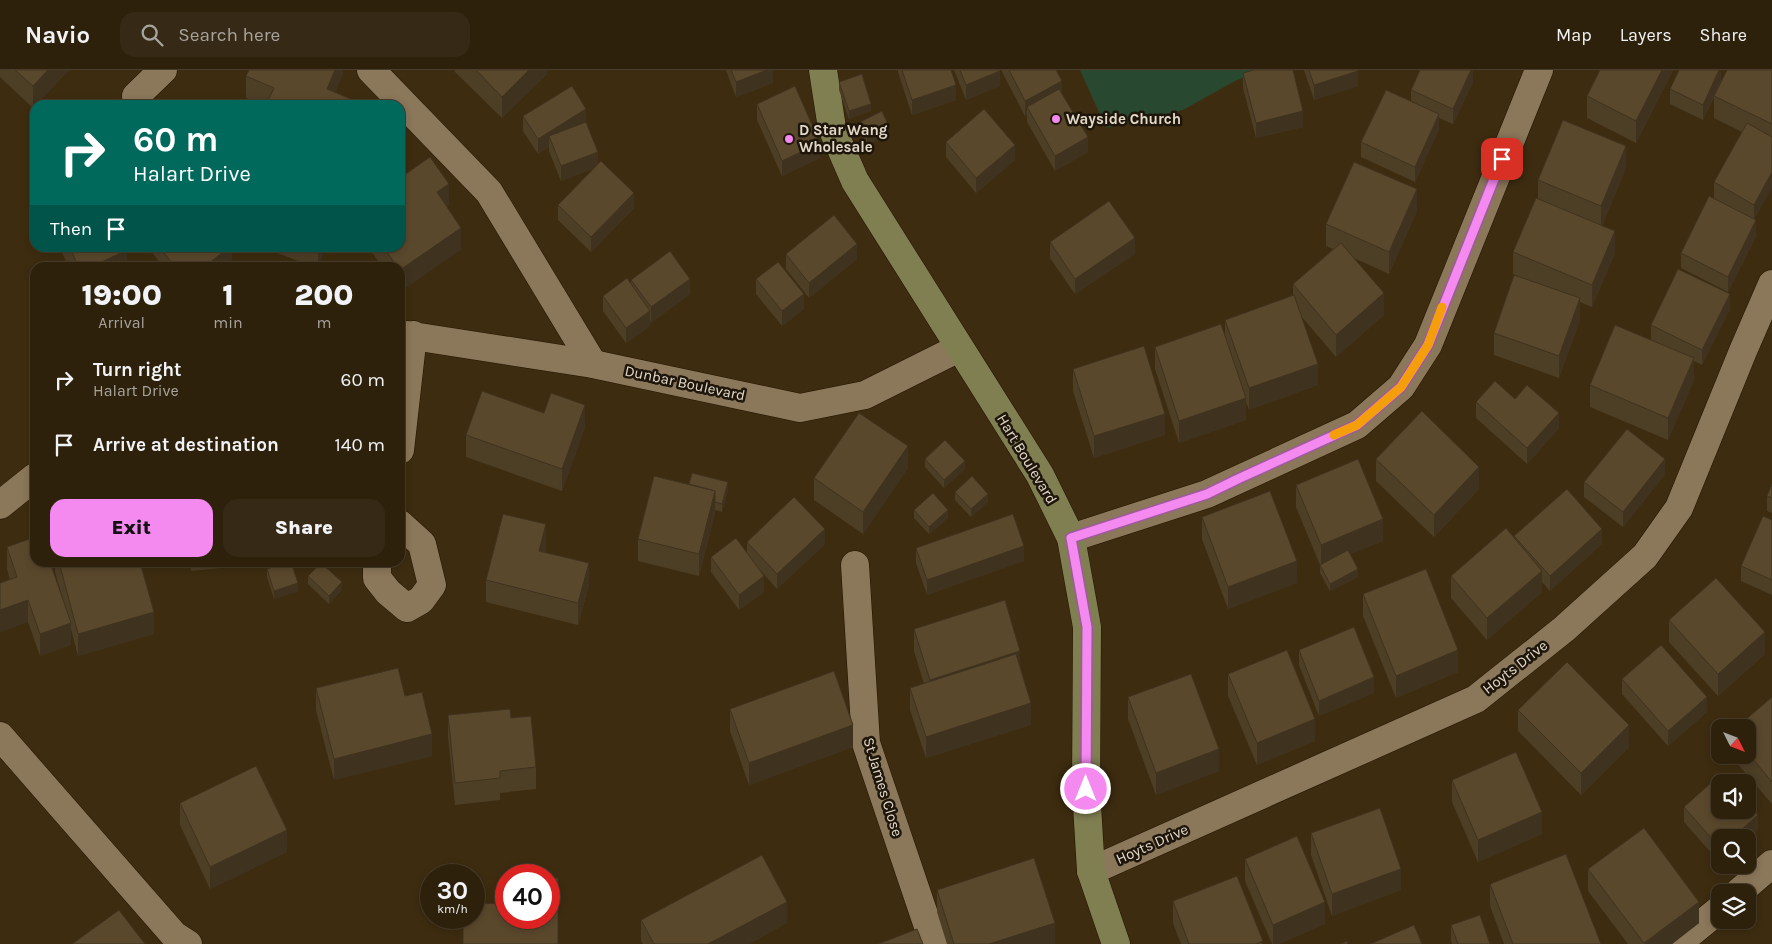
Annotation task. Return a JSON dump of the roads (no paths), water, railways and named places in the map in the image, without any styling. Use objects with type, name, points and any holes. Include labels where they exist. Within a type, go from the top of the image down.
[{"type":"street","points":[[136,96],[163,70]]},
{"type":"street","points":[[372,70],[401,100]]},
{"type":"street","name":"Hart Boulevard","points":[[823,70],[832,128],[855,182],[1040,475],[1071,538],[1087,627],[1086,789],[1091,871],[1116,944]]},
{"type":"street","points":[[1071,538],[1207,494],[1357,425],[1401,387],[1428,345],[1451,284],[1539,70]]},
{"type":"street","points":[[405,104],[489,192],[593,364]]},
{"type":"street","name":"Hoyts Drive","points":[[1091,871],[1476,699],[1564,629],[1645,556],[1678,508],[1772,284]]},
{"type":"street","points":[[405,354],[406,335]]},
{"type":"street","name":"Dunbar Boulevard","points":[[406,335],[593,364],[800,408],[865,395],[959,348]]},
{"type":"street","points":[[0,505],[30,481]]},
{"type":"street","points":[[377,567],[377,578],[388,592],[407,608],[421,600],[432,585],[422,544],[405,529]]},
{"type":"street","name":"St James Close","points":[[855,565],[866,743],[934,944]]},
{"type":"street","points":[[0,736],[179,941]]},
{"type":"street","points":[[1748,884],[1772,864]]},
{"type":"street","points":[[1677,944],[1711,917]]},
{"type":"place","name":"Wayside Church","points":[[1056,119]]},
{"type":"place","name":"D Star Wang Wholesale","points":[[789,139]]}]
